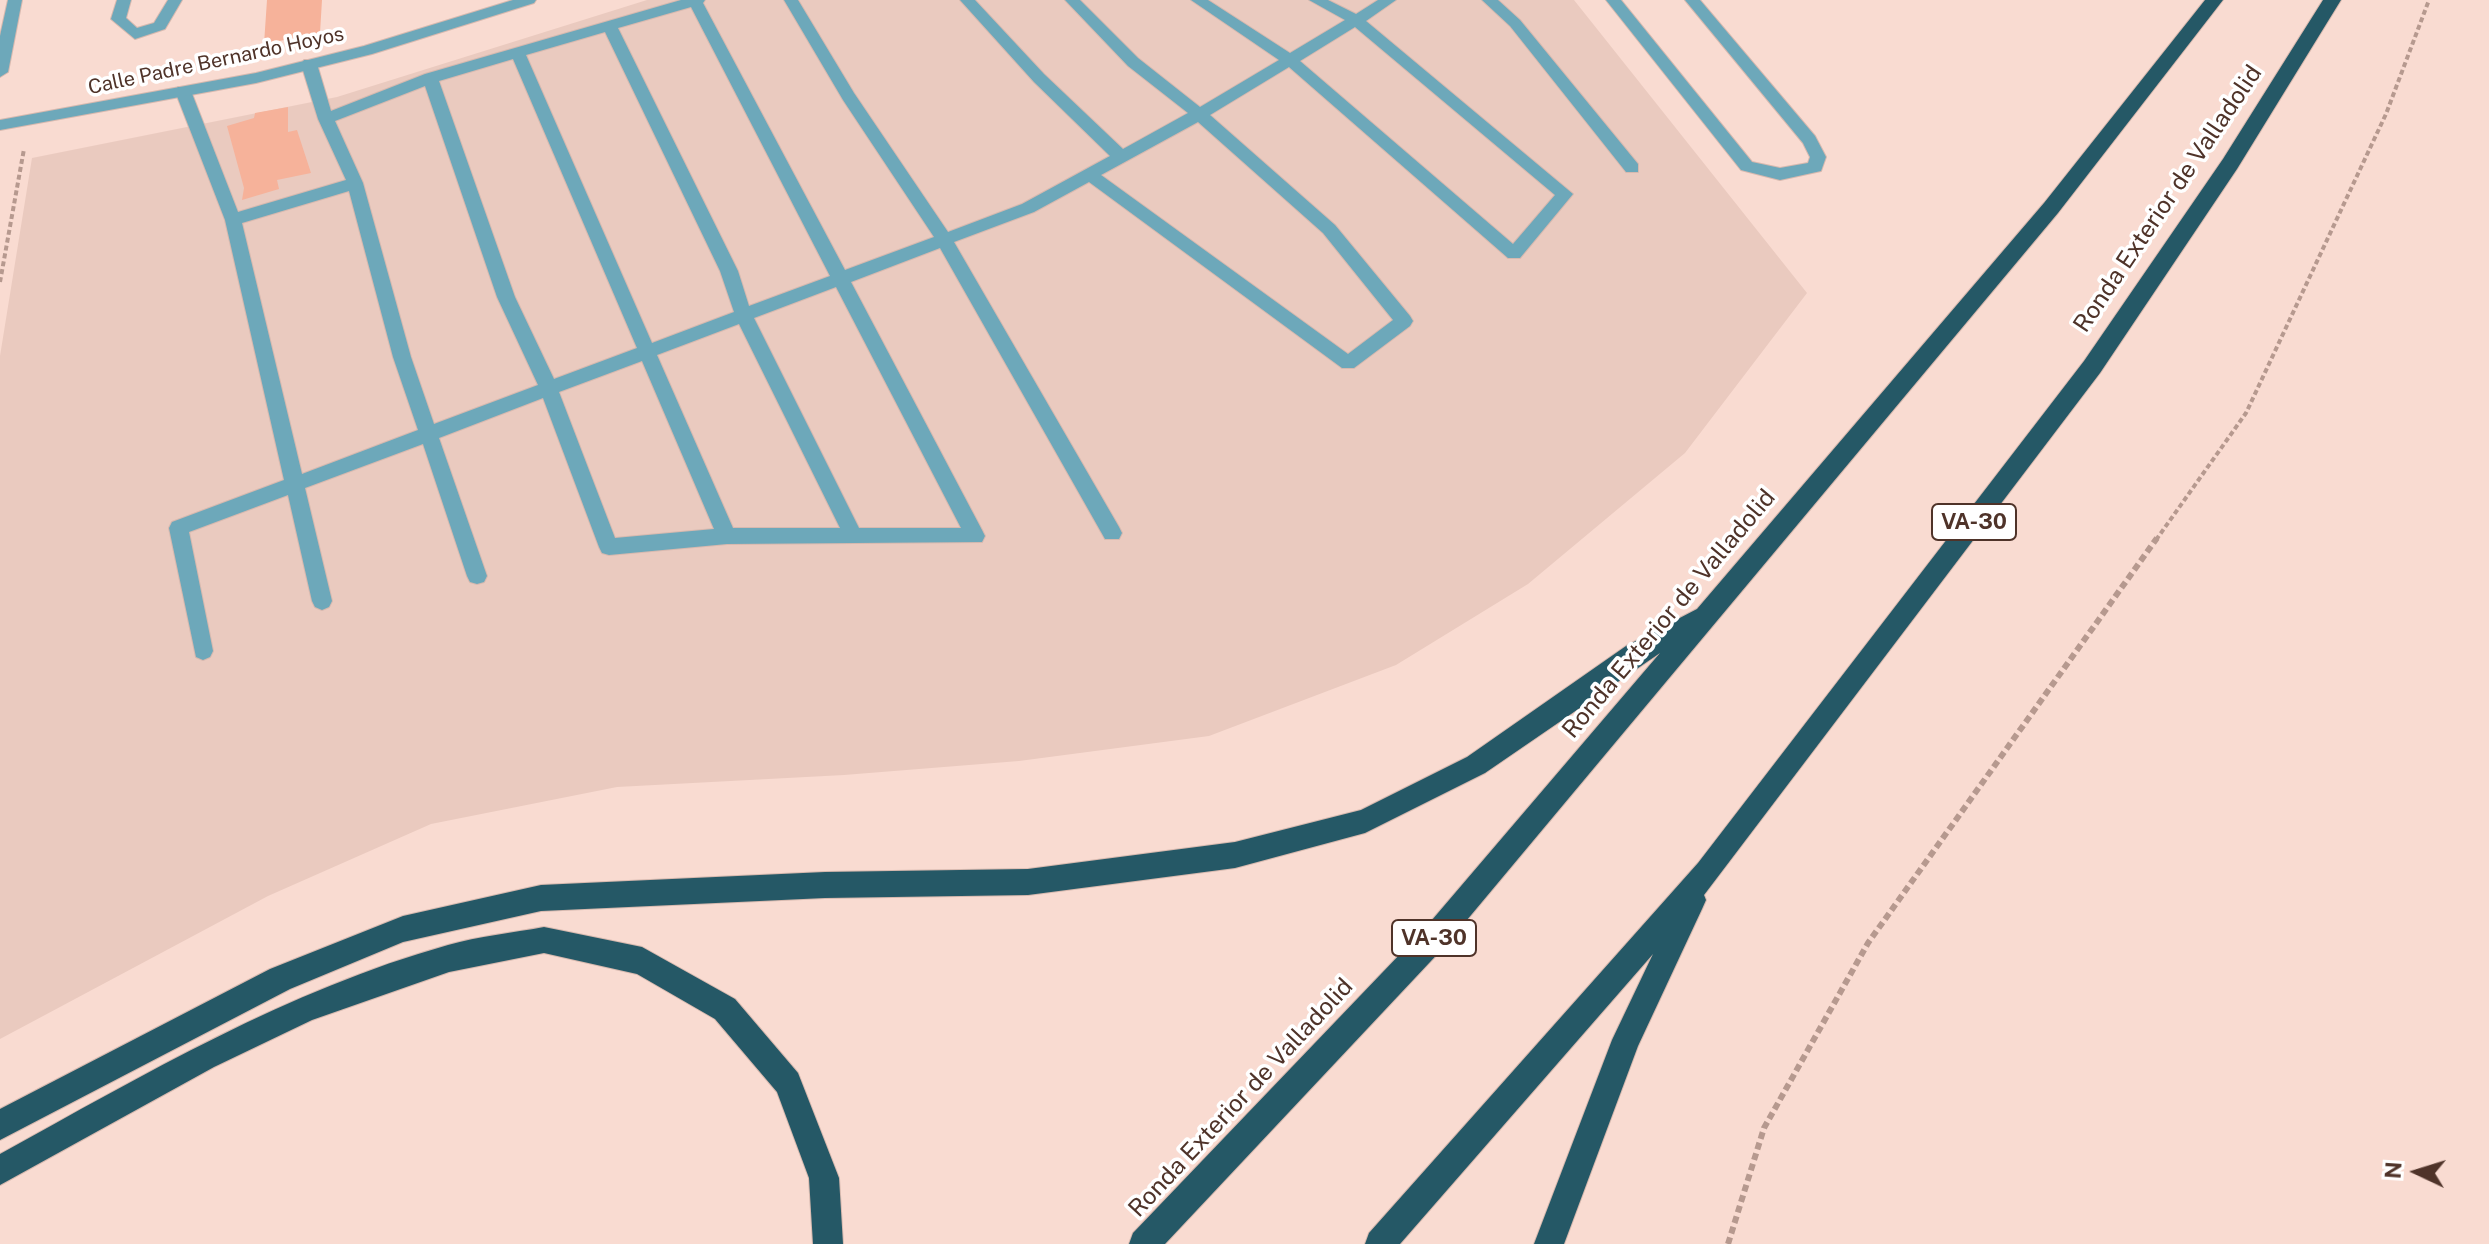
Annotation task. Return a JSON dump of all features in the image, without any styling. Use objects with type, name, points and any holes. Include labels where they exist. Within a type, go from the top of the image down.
[{"type":"highway","name":"Ronda Exterior de Valladolid","points":[[1144,1244],[1436,936],[2051,208],[2214,0]]},
{"type":"highway","name":"Ronda Exterior de Valladolid","points":[[1380,1244],[1707,872],[2092,367],[2230,164],[2332,0]]},
{"type":"highway","points":[[0,1125],[280,979],[403,929],[526,901],[825,885],[1028,882],[1235,855],[1365,821],[1476,765],[1635,654],[1707,616]]},
{"type":"highway","points":[[1549,1244],[1626,1040],[1707,872]]},
{"type":"highway","points":[[0,1170],[204,1057],[307,1008],[449,958],[544,940],[642,961],[725,1009],[788,1083],[824,1178],[828,1244]]},
{"type":"street","points":[[0,72],[15,0]]},
{"type":"street","points":[[124,0],[118,19],[135,34],[160,26],[175,0]]},
{"type":"street","name":"Calle Padre Bernardo Hoyos","points":[[0,125],[309,64],[529,0]]},
{"type":"street","points":[[326,119],[430,78],[697,0],[975,536],[727,536],[609,547],[549,389],[506,297],[430,78]]},
{"type":"street","points":[[791,0],[848,96],[943,238],[1112,533]]},
{"type":"street","points":[[967,0],[1039,78],[1121,157]]},
{"type":"street","points":[[1072,0],[1133,62],[1199,114],[1329,229],[1404,321],[1348,363],[1089,174]]},
{"type":"street","points":[[1198,0],[1290,60],[1514,254],[1565,194],[1356,20],[1316,0]]},
{"type":"street","points":[[203,651],[179,528],[1028,208],[1199,114],[1389,0]]},
{"type":"street","points":[[1489,0],[1515,23],[1632,168]]},
{"type":"street","points":[[1613,0],[1747,166],[1780,174],[1815,167],[1818,157],[1809,140],[1692,0]]},
{"type":"street","points":[[609,24],[729,271],[743,314],[853,535]]},
{"type":"street","points":[[518,53],[727,536]]},
{"type":"street","points":[[309,64],[326,119],[355,183],[402,357],[477,576]]},
{"type":"street","points":[[183,91],[233,220],[322,601]]},
{"type":"street","points":[[233,220],[355,183]]},
{"type":"path","points":[[1728,1244],[1764,1128],[1868,943],[2246,413],[2386,114],[2429,0]]},
{"type":"shaded area","points":[[647,0],[1574,0],[1807,293],[1685,453],[1528,584],[1396,665],[1209,736],[1019,761],[844,775],[617,787],[431,824],[268,896],[0,1039],[0,356],[32,158],[337,97]]},
{"type":"building","points":[[267,0],[322,0],[320,33],[264,44]]},
{"type":"building","points":[[288,107],[288,132],[297,130],[311,173],[277,180],[279,189],[242,200],[244,188],[227,126],[254,118],[255,113]]}]
